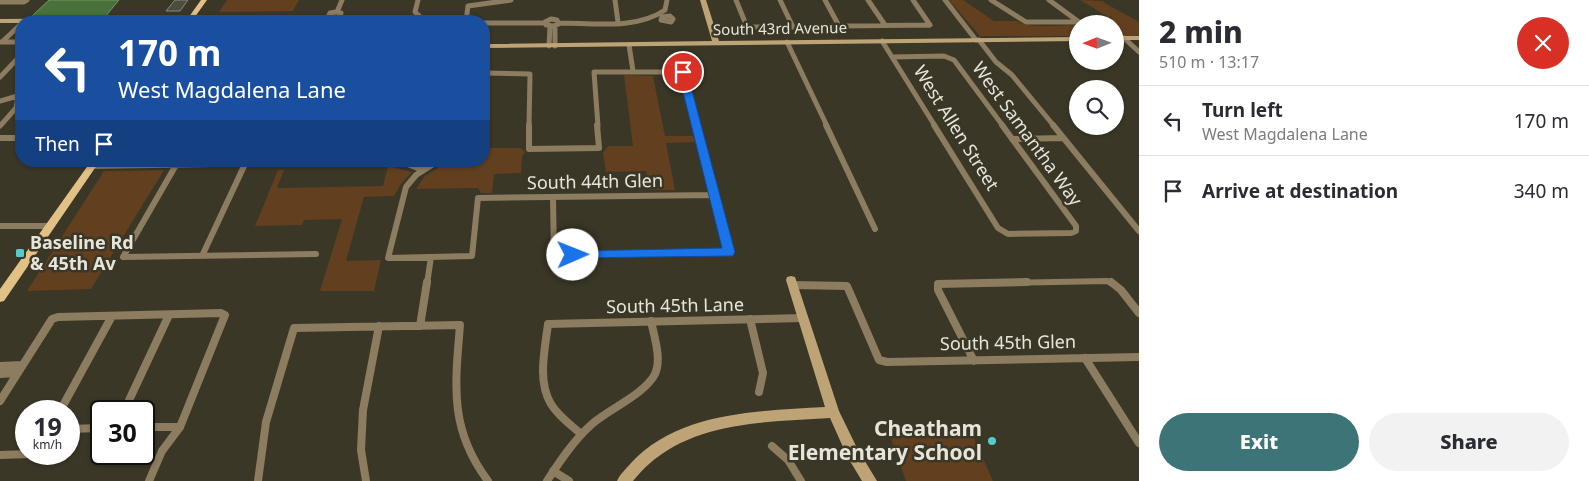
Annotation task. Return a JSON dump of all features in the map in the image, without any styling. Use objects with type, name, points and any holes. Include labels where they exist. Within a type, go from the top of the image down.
[{"type":"main road","points":[[196,15],[204,0]]},
{"type":"main road","points":[[198,15],[211,0]]},
{"type":"main road","points":[[0,298],[91,167]]},
{"type":"street","points":[[337,12],[342,0]]},
{"type":"street","points":[[418,0],[415,12],[418,15]]},
{"type":"street","points":[[467,15],[468,6],[511,0]]},
{"type":"street","points":[[615,0],[618,22]]},
{"type":"street","points":[[490,23],[552,24],[643,21],[661,16],[667,10],[667,0]]},
{"type":"street","points":[[703,0],[716,43]]},
{"type":"street","points":[[736,0],[747,27],[793,27],[780,0]]},
{"type":"street","points":[[825,0],[839,26],[930,25],[913,0]]},
{"type":"street","points":[[868,0],[884,26]]},
{"type":"street","points":[[945,0],[960,19],[960,23],[969,35],[977,40],[996,62],[1012,75],[1139,231]]},
{"type":"street","points":[[991,0],[1026,22],[1079,22],[1049,0]]},
{"type":"street","points":[[0,2],[26,1]]},
{"type":"street","points":[[0,21],[15,22]]},
{"type":"street","points":[[552,24],[552,46]]},
{"type":"street","points":[[1,42],[15,29]]},
{"type":"street","points":[[1124,38],[1139,38]]},
{"type":"street","points":[[1124,38],[1139,52]]},
{"type":"street","name":"South 43rd Avenue","points":[[490,46],[1069,39]]},
{"type":"street","name":"West Allen Street","points":[[882,41],[1002,232],[1008,234],[1071,233],[1076,231]]},
{"type":"street","points":[[1,42],[15,42]]},
{"type":"street","points":[[787,42],[875,229]]},
{"type":"street","points":[[629,45],[633,71]]},
{"type":"street","name":"West Samantha Way","points":[[892,57],[949,57],[954,60],[1076,226],[1076,231]]},
{"type":"street","points":[[0,77],[15,61]]},
{"type":"street","points":[[490,73],[529,74],[529,148],[599,148],[592,74],[594,72],[683,72],[729,252],[554,256],[553,198]]},
{"type":"street","points":[[0,101],[15,97]]},
{"type":"street","points":[[0,126],[15,109]]},
{"type":"street","points":[[0,138],[15,138]]},
{"type":"street","points":[[1012,139],[1063,138]]},
{"type":"street","points":[[175,167],[123,257],[316,254]]},
{"type":"street","points":[[202,256],[244,167]]},
{"type":"street","points":[[415,167],[423,170]]},
{"type":"street","points":[[420,326],[431,257],[388,258],[406,187],[410,181],[428,167]]},
{"type":"street","name":"South 44th Glen","points":[[431,257],[472,256],[478,198],[714,195]]},
{"type":"street","points":[[0,226],[50,226]]},
{"type":"street","points":[[974,360],[938,290],[938,284],[1107,281],[1115,283],[1139,313]]},
{"type":"street","points":[[792,283],[833,412],[852,452],[870,481]]},
{"type":"street","name":"South 45th Glen","points":[[792,283],[848,286],[878,360],[887,362],[1139,357]]},
{"type":"street","points":[[129,400],[170,315]]},
{"type":"street","points":[[0,401],[52,319],[112,316],[225,315],[180,427],[162,451],[149,481]]},
{"type":"street","points":[[66,400],[112,316]]},
{"type":"street","name":"South 45th Lane","points":[[581,434],[551,404],[546,391],[544,379],[548,324],[803,318]]},
{"type":"street","points":[[750,319],[762,373],[759,392]]},
{"type":"street","points":[[547,481],[581,434],[606,412],[648,384],[656,374],[657,363],[651,321]]},
{"type":"street","points":[[258,481],[258,460],[265,422],[294,328],[460,325],[455,403],[458,423],[465,444],[478,471],[488,481]]},
{"type":"street","points":[[366,481],[361,450],[363,410],[379,326]]},
{"type":"street","points":[[1085,358],[1139,443]]},
{"type":"street","points":[[0,366],[22,366]]},
{"type":"street","points":[[0,374],[17,373]]},
{"type":"street","points":[[624,481],[634,468],[648,456],[687,432],[737,420],[833,412]]},
{"type":"street","points":[[155,427],[180,427]]},
{"type":"street","points":[[772,446],[788,460],[801,481]]},
{"type":"street","points":[[0,456],[15,455]]},
{"type":"street","points":[[553,472],[569,481]]},
{"type":"shaded area","points":[[49,0],[119,0],[107,15],[33,15]]},
{"type":"shaded area","points":[[227,0],[299,0],[293,11],[219,12]]},
{"type":"shaded area","points":[[949,0],[963,0],[994,21],[1017,21],[1037,26],[1069,25],[1069,36],[980,36]]},
{"type":"shaded area","points":[[1080,0],[1104,1],[1139,22],[1139,36],[1124,36],[1124,15],[1105,15]]},
{"type":"shaded area","points":[[624,75],[653,76],[665,136],[693,136],[695,142],[666,143],[675,190],[650,190],[646,171],[606,172],[603,153],[608,146],[633,146]]},
{"type":"shaded area","points":[[490,148],[521,148],[525,152],[522,156],[521,173],[494,174],[492,193],[481,193],[478,188],[416,189],[425,176],[439,167],[490,167]]},
{"type":"shaded area","points":[[388,167],[412,172],[401,184],[394,196],[364,197],[346,261],[381,260],[374,291],[320,291],[342,219],[304,220],[302,225],[255,226],[278,170],[284,170],[277,188],[383,186]]},
{"type":"shaded area","points":[[164,170],[91,289],[27,291],[104,171]]},
{"type":"shaded area","points":[[970,429],[993,481],[906,481],[888,430]]},
{"type":"building","points":[[175,0],[188,0],[180,11],[166,11]]},
{"type":"place","name":"Baseline Rd & 45th Av","points":[[20,253]]},
{"type":"place","name":"Cheatham Elementary School","points":[[992,441]]},
{"type":"route","points":[[573,255],[729,252],[683,72]]}]
